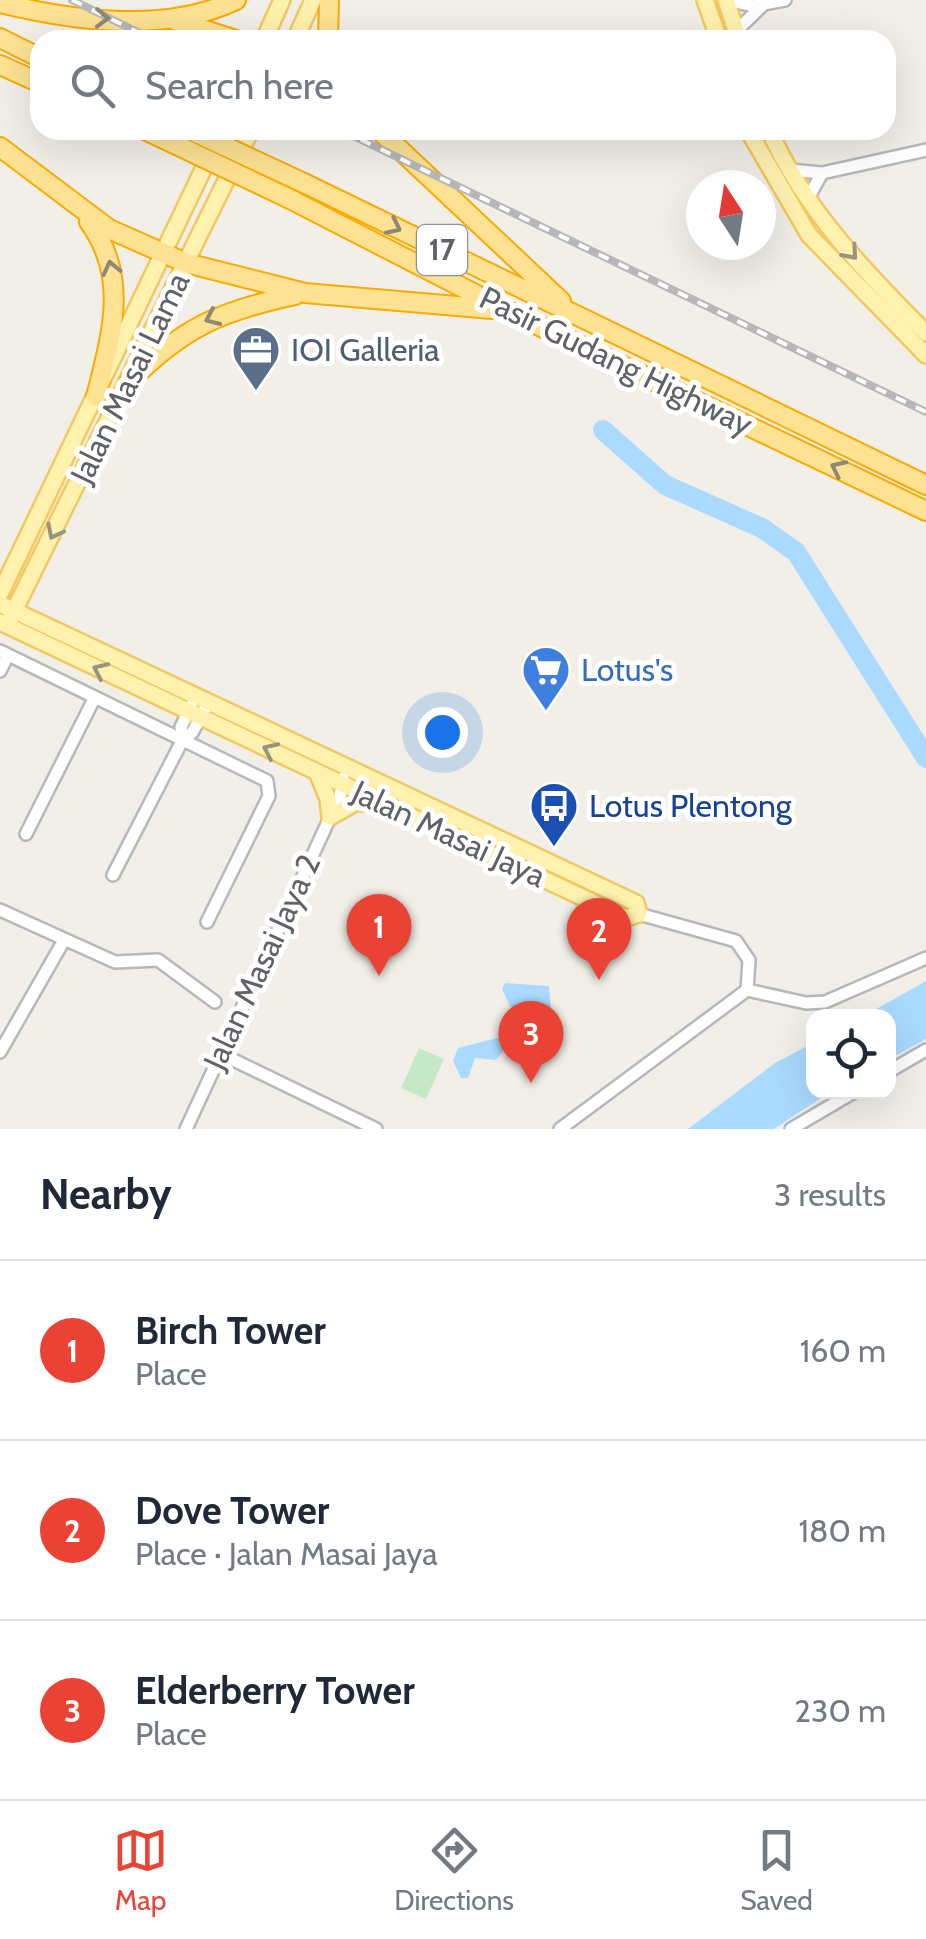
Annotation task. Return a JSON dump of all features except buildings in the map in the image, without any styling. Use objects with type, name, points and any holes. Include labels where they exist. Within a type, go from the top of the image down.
[{"type":"highway","points":[[0,3],[88,19],[171,19],[236,0]]},
{"type":"highway","points":[[328,0],[328,30]]},
{"type":"highway","points":[[171,19],[205,30]]},
{"type":"highway","points":[[0,38],[30,53]]},
{"type":"highway","points":[[0,64],[30,78]]},
{"type":"highway","name":"Pasir Gudang Highway","points":[[166,140],[512,313],[926,510]]},
{"type":"highway","name":"Pasir Gudang Highway","points":[[211,140],[926,484]]},
{"type":"highway","points":[[391,140],[578,316]]},
{"type":"highway","points":[[0,147],[80,209],[136,245],[186,263],[305,292],[448,302],[512,313]]},
{"type":"highway","points":[[80,209],[100,237],[114,274],[114,324],[96,398]]},
{"type":"highway","points":[[129,382],[166,344],[197,325],[237,307],[305,292]]},
{"type":"main road","points":[[268,30],[282,0]]},
{"type":"main road","points":[[299,30],[313,0]]},
{"type":"main road","points":[[705,0],[716,30]]},
{"type":"main road","points":[[727,0],[736,30]]},
{"type":"main road","name":"Jalan Masai Lama","points":[[0,594],[217,140]]},
{"type":"main road","name":"Jalan Masai Lama","points":[[5,616],[30,580],[246,140]]},
{"type":"main road","points":[[754,140],[808,235],[926,355]]},
{"type":"main road","points":[[774,140],[807,200],[926,333]]},
{"type":"main road","points":[[0,575],[14,563]]},
{"type":"main road","points":[[30,580],[30,607],[44,626]]},
{"type":"main road","name":"Jalan Masai Jaya","points":[[5,616],[44,626],[198,707],[316,772],[348,782],[380,802],[626,918],[638,914],[636,903],[348,782],[198,707],[5,616]]},
{"type":"main road","points":[[316,772],[328,800],[330,817],[356,803],[380,802]]},
{"type":"street","points":[[727,0],[764,4],[785,0]]},
{"type":"street","points":[[743,30],[764,4]]},
{"type":"street","points":[[789,170],[822,173],[926,150]]},
{"type":"street","points":[[807,200],[822,173]]},
{"type":"street","points":[[0,671],[4,652],[95,697],[185,733],[264,777],[269,791],[207,922]]},
{"type":"street","points":[[26,834],[95,697]]},
{"type":"street","points":[[113,875],[198,707]]},
{"type":"street","name":"Jalan Masai Jaya 2","points":[[186,1129],[348,782]]},
{"type":"street","points":[[0,910],[64,942],[121,963],[158,960],[214,1002]]},
{"type":"street","points":[[638,914],[736,940],[749,960],[747,990]]},
{"type":"street","points":[[1,1048],[64,942]]},
{"type":"street","points":[[560,1129],[747,990],[806,1003],[826,1002],[926,958]]},
{"type":"street","points":[[896,1067],[926,1050]]},
{"type":"street","points":[[219,1054],[376,1129]]},
{"type":"street","points":[[791,1129],[842,1099]]},
{"type":"green space","points":[[419,1048],[444,1059],[426,1099],[401,1088]]},
{"type":"water","points":[[926,981],[926,1039],[896,1055],[896,1009],[876,1009]]},
{"type":"water","points":[[505,983],[549,986],[552,1021],[539,1038],[521,1049],[510,1042],[496,1060],[475,1058],[468,1078],[461,1078],[453,1061],[458,1048],[505,1036],[513,1013],[502,989]]},
{"type":"water","points":[[806,1047],[806,1099],[819,1099],[774,1129],[688,1129],[775,1063]]},
{"type":"waterway","points":[[603,430],[665,485],[762,528],[796,552],[926,758]]},
{"type":"railway","points":[[72,0],[134,30]]},
{"type":"railway","points":[[362,140],[926,412]]},
{"type":"place","name":"IOI Galleria","points":[[256,392]]},
{"type":"place","name":"Lotus's","points":[[546,712]]},
{"type":"place","name":"Lotus Plentong","points":[[554,848]]},
{"type":"place","name":"Birch Tower","points":[[379,976]]},
{"type":"place","name":"Dove Tower","points":[[599,980]]},
{"type":"place","name":"Elderberry Tower","points":[[531,1083]]}]
